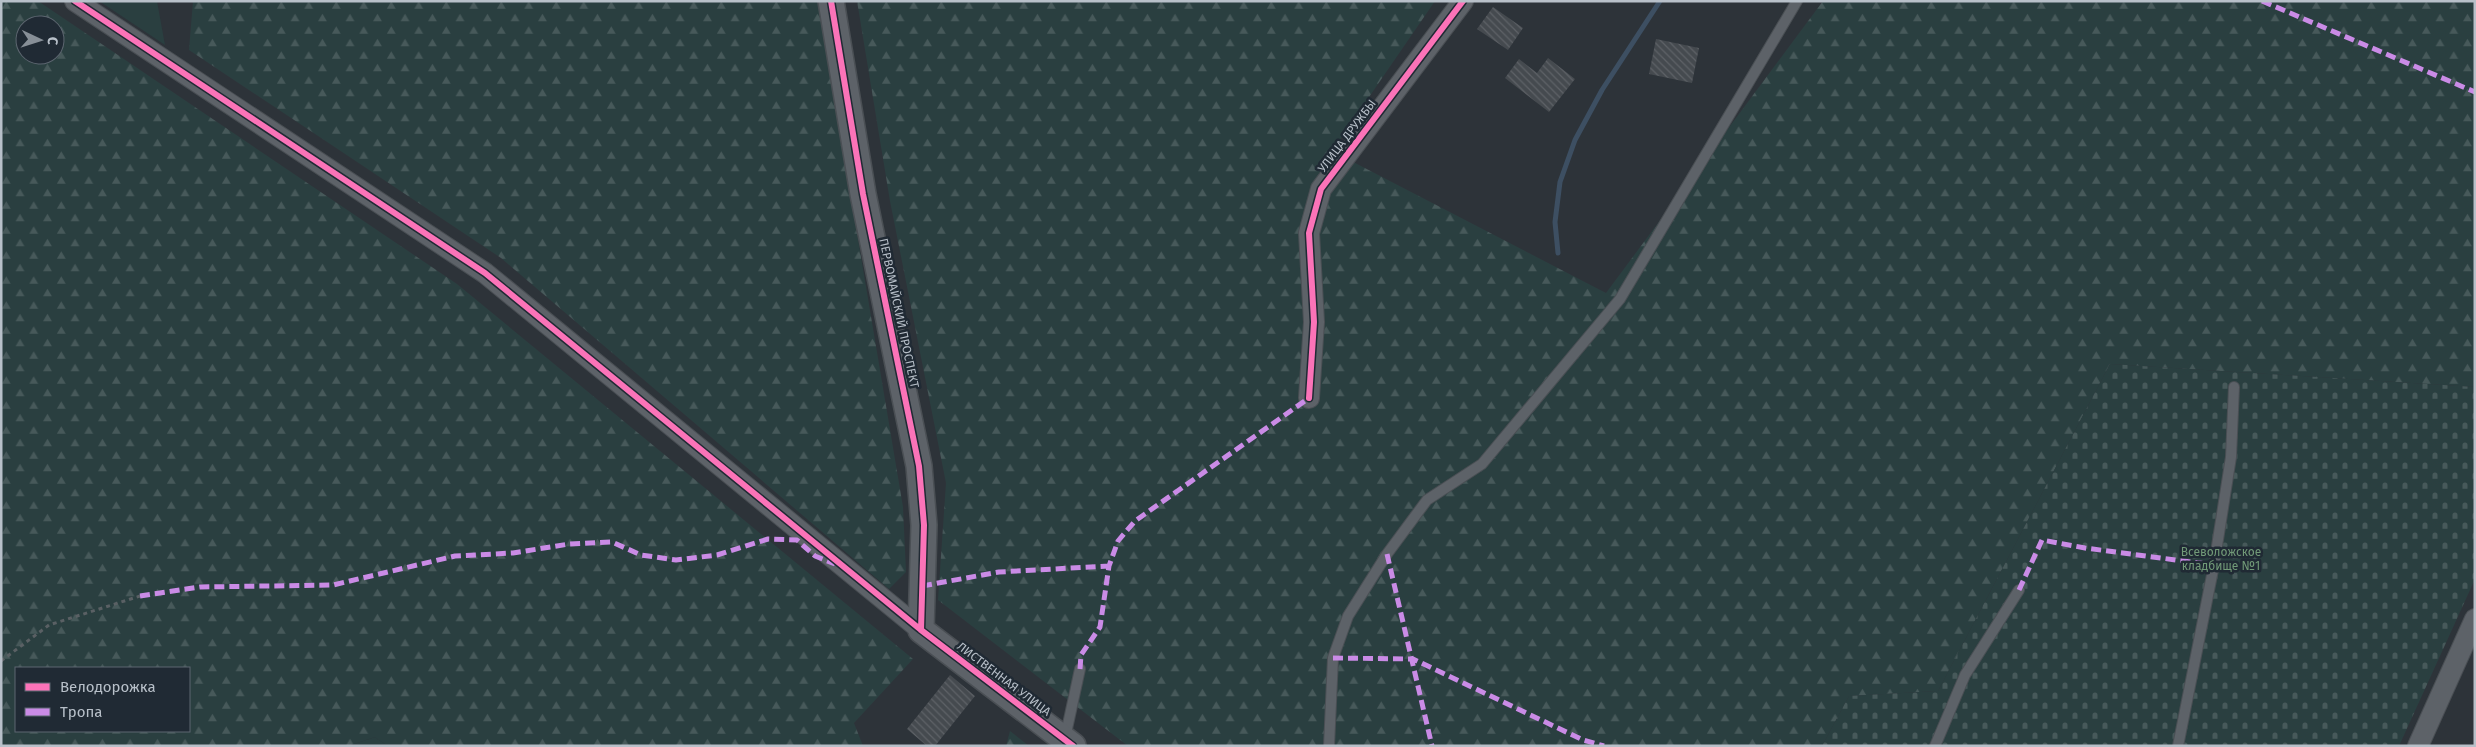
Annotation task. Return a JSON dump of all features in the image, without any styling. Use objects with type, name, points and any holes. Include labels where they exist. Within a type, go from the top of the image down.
[{"type":"street","points":[[75,1],[485,273],[921,630]]},
{"type":"street","name":"ПЕРВОМАЙСКИЙ ПРОСПЕКТ","points":[[831,1],[863,194],[918,466],[924,525],[921,630]]},
{"type":"street","name":"УЛИЦА ДРУЖБЫ","points":[[1309,398],[1314,322],[1310,233],[1321,189],[1463,1]]},
{"type":"street","points":[[2418,746],[2475,619]]},
{"type":"street","name":"ЛИСТВЕННАЯ УЛИЦА","points":[[921,630],[1067,744]]},
{"type":"lane","points":[[1328,746],[1333,658],[1348,616],[1387,554],[1427,500],[1482,464],[1620,299],[1797,1]]},
{"type":"lane","points":[[2178,746],[2214,565],[2231,457],[2234,386]]},
{"type":"lane","points":[[1935,746],[1965,675],[2019,590]]},
{"type":"lane","points":[[1067,744],[1080,669]]},
{"type":"path","points":[[1,661],[49,625],[140,596]]},
{"type":"green space","points":[[1,1],[38,1],[59,15],[15,15],[15,65],[65,65],[65,19],[457,284],[913,659],[854,723],[863,746],[388,746],[375,737],[348,746],[1,746]]},
{"type":"green space","points":[[99,1],[157,1],[165,45]]},
{"type":"green space","points":[[193,1],[818,1],[903,507],[906,572],[889,589],[501,258],[189,50]]},
{"type":"green space","points":[[857,1],[1435,1],[1332,151],[1606,293],[1823,1],[2475,1],[2475,387],[2110,364],[1938,691],[1849,696],[1822,746],[1128,746],[938,600],[946,483],[890,201]]},
{"type":"green space","name":"Всеволожское кладбище №1","points":[[2110,364],[2475,387],[2475,579],[2399,746],[1822,746],[1849,696],[1938,691]]},
{"type":"green space","points":[[1010,731],[1029,746],[1006,746]]},
{"type":"green space","points":[[375,737],[388,746],[348,746]]},
{"type":"building","points":[[1493,7],[1523,28],[1508,50],[1477,29]]},
{"type":"building","points":[[1656,39],[1699,48],[1692,83],[1649,74]]},
{"type":"building","points":[[1548,58],[1575,79],[1549,112],[1505,78],[1519,59],[1537,73]]},
{"type":"building","points":[[950,675],[975,696],[935,746],[927,746],[907,729]]},
{"type":"waterway","points":[[1558,253],[1555,222],[1560,182],[1575,140],[1602,90],[1660,1]]},
{"type":"marked path","points":[[2262,1],[2475,92]]},
{"type":"marked path","points":[[1080,669],[1081,655],[1100,627],[1109,566],[1118,541],[1135,521],[1309,398],[1309,394]]},
{"type":"marked path","points":[[140,596],[200,587],[333,585],[455,556],[513,553],[569,544],[612,542],[641,555],[676,560],[717,555],[768,539],[797,540],[815,556],[835,564]]},
{"type":"marked path","points":[[2019,590],[2042,540],[2085,548],[2214,565]]},
{"type":"marked path","points":[[1387,554],[1432,746]]},
{"type":"marked path","points":[[922,586],[999,572],[1109,566]]},
{"type":"marked path","points":[[1333,658],[1413,659],[1583,740],[1604,746]]},
{"type":"cycle path","points":[[75,1],[485,273],[921,630],[1073,746]]},
{"type":"cycle path","points":[[831,1],[863,194],[919,466],[924,525],[921,630]]},
{"type":"cycle path","points":[[1309,398],[1314,322],[1309,233],[1321,189],[1463,1]]}]
